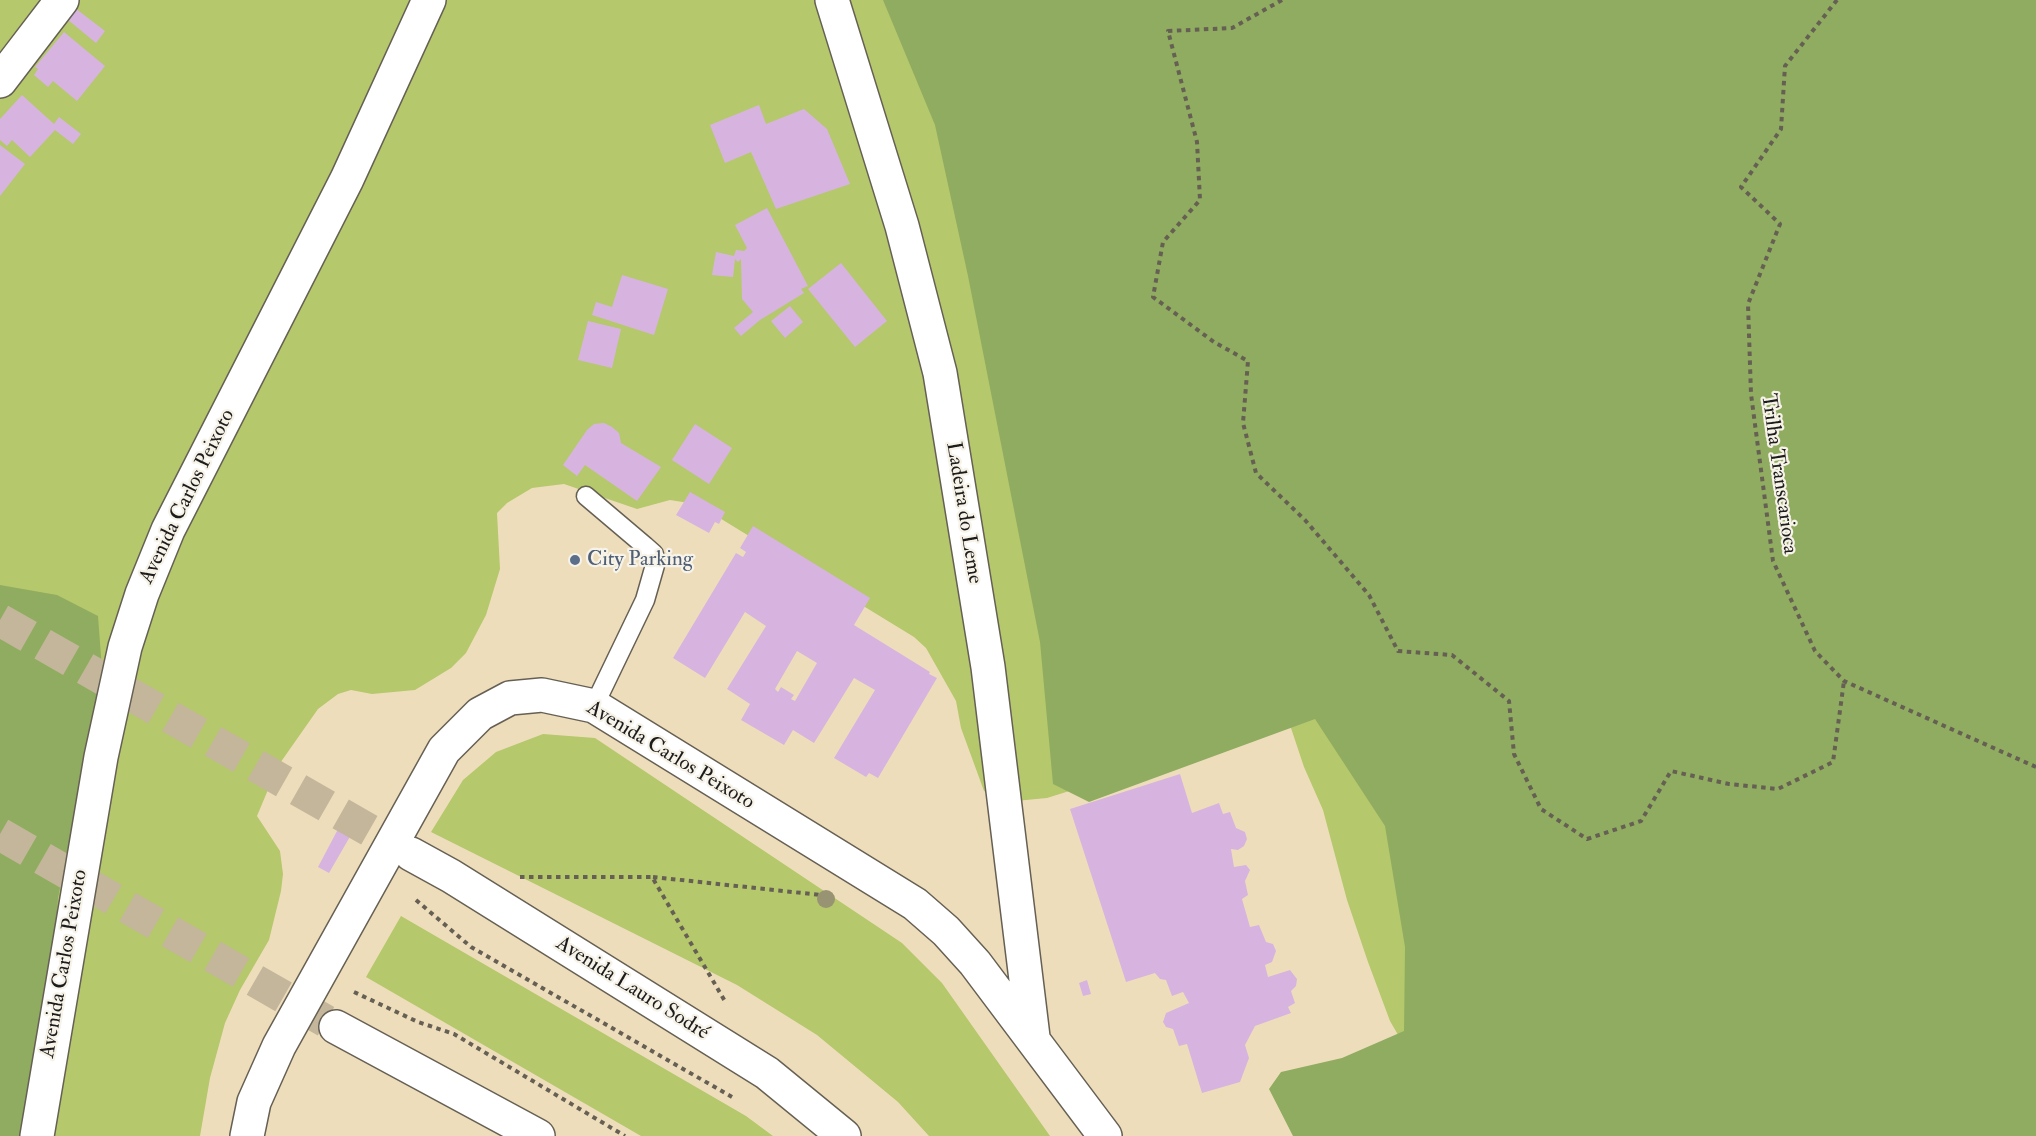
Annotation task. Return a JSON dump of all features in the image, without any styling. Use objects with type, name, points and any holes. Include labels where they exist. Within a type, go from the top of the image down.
[{"type":"main road","points":[[0,81],[62,0]]},
{"type":"main road","name":"Avenida Carlos Peixoto","points":[[37,1136],[101,757],[125,647],[142,594],[168,530],[347,179],[429,0]]},
{"type":"main road","name":"Ladeira do Leme","points":[[832,0],[902,226],[925,306],[940,374],[988,667],[1034,1038]]},
{"type":"main road","name":"Avenida Carlos Peixoto","points":[[247,1136],[254,1102],[279,1046],[444,750],[480,714],[510,698],[542,694],[594,706],[915,904],[946,931],[975,963],[1034,1038],[1105,1136]]},
{"type":"main road","name":"Avenida Lauro Sodré","points":[[411,854],[451,876],[767,1073],[844,1136]]},
{"type":"main road","points":[[336,1027],[538,1136]]},
{"type":"lane","points":[[586,496],[654,554],[655,565],[645,600],[594,706]]},
{"type":"path","points":[[1282,0],[1232,28],[1168,31],[1197,142],[1200,200],[1163,242],[1153,297],[1214,342],[1248,361],[1243,423],[1256,473],[1305,520],[1369,595],[1398,651],[1452,655],[1509,701],[1514,754],[1541,809],[1587,840],[1641,821],[1671,771],[1730,784],[1778,789],[1833,762],[1844,681],[2036,767]]},
{"type":"path","name":"Trilha Transcarioca","points":[[1837,0],[1785,66],[1781,129],[1741,187],[1780,224],[1748,304],[1751,394],[1773,561],[1815,651],[1844,681]]},
{"type":"path","points":[[510,877],[652,877],[831,896]]},
{"type":"path","points":[[652,877],[731,1011]]},
{"type":"path","points":[[413,898],[471,947],[741,1102]]},
{"type":"path","points":[[354,992],[418,1022],[454,1034],[625,1136]]},
{"type":"green space","points":[[0,0],[2036,0],[2036,1136],[1401,1040],[1390,1021],[1368,962],[1347,900],[1323,810],[1304,767],[1289,722],[1047,798],[1005,802],[984,791],[961,728],[956,701],[926,648],[914,637],[718,517],[689,503],[670,500],[637,509],[564,484],[532,488],[507,503],[497,513],[500,569],[486,615],[466,653],[451,668],[415,690],[372,694],[351,690],[338,694],[318,709],[278,766],[257,816],[280,851],[283,874],[281,891],[269,940],[240,990],[225,1023],[210,1078],[200,1136],[0,1136]]},
{"type":"green space","points":[[883,0],[2036,0],[2036,1136],[1293,1136],[1269,1089],[1281,1072],[1342,1058],[1404,1031],[1405,947],[1385,826],[1315,719],[1089,802],[1053,784],[1040,642],[968,276],[935,125]]},
{"type":"green space","points":[[0,585],[57,595],[98,616],[105,710],[86,755],[58,898],[49,1040],[28,1136],[0,1136]]},
{"type":"green space","points":[[543,734],[595,738],[902,943],[942,983],[1050,1136],[929,1136],[898,1102],[817,1035],[737,985],[431,832],[463,780],[496,752]]},
{"type":"green space","points":[[401,916],[746,1116],[773,1136],[641,1136],[366,977]]},
{"type":"building","points":[[75,8],[105,31],[96,43],[67,19]]},
{"type":"building","points":[[64,32],[105,66],[77,101],[53,81],[48,87],[34,75],[38,69],[35,67]]},
{"type":"building","points":[[22,95],[54,124],[59,117],[81,134],[73,144],[55,130],[30,157],[12,140],[7,146],[0,140],[0,119]]},
{"type":"building","points":[[759,105],[766,124],[804,109],[827,129],[850,184],[776,209],[751,152],[725,163],[710,125]]},
{"type":"building","points":[[0,145],[25,164],[0,196]]},
{"type":"building","points":[[767,208],[808,286],[801,289],[804,293],[760,320],[741,336],[734,328],[753,312],[742,299],[741,259],[738,262],[735,259],[733,277],[712,275],[716,252],[734,256],[736,250],[744,251],[747,248],[735,225]]},
{"type":"building","points":[[841,263],[887,321],[855,347],[808,289]]},
{"type":"building","points":[[622,275],[668,289],[654,335],[592,315],[596,302],[612,307]]},
{"type":"building","points":[[790,306],[803,322],[785,338],[771,321]]},
{"type":"building","points":[[588,321],[621,329],[612,368],[578,360]]},
{"type":"building","points":[[604,423],[612,427],[619,433],[621,443],[661,467],[637,501],[585,465],[577,476],[563,465],[587,430],[594,424]]},
{"type":"building","points":[[695,424],[732,448],[709,484],[672,460]]},
{"type":"building","points":[[690,492],[725,512],[719,524],[715,522],[709,533],[676,515]]},
{"type":"building","points":[[753,526],[870,598],[854,625],[937,678],[878,778],[869,773],[866,777],[834,758],[875,690],[854,678],[814,743],[793,730],[784,745],[741,720],[750,704],[727,689],[766,626],[745,612],[705,678],[673,658],[736,553],[743,557],[746,552],[740,548]],"holes":[[[797,651],[817,663],[795,701],[791,699],[794,695],[781,687],[778,692],[775,689]]]},
{"type":"building","points":[[1180,774],[1192,813],[1219,803],[1223,814],[1230,812],[1236,828],[1245,832],[1247,839],[1244,846],[1238,850],[1231,849],[1234,867],[1246,865],[1250,870],[1245,881],[1248,895],[1242,899],[1250,927],[1259,925],[1266,942],[1273,944],[1276,951],[1272,962],[1265,965],[1268,977],[1290,970],[1297,979],[1296,986],[1291,991],[1295,1003],[1288,1007],[1291,1013],[1255,1026],[1245,1045],[1249,1058],[1240,1082],[1202,1093],[1187,1044],[1179,1046],[1173,1029],[1166,1027],[1163,1022],[1166,1013],[1189,1003],[1183,992],[1172,996],[1166,980],[1160,979],[1155,973],[1126,982],[1070,809]]},
{"type":"building","points":[[346,814],[359,821],[329,873],[318,867]]},
{"type":"building","points":[[1087,980],[1091,994],[1083,996],[1079,983]]},
{"type":"tunnel","points":[[0,620],[411,854]]},
{"type":"tunnel","points":[[0,834],[336,1027]]},
{"type":"place","name":"City Parking","points":[[575,560]]}]
